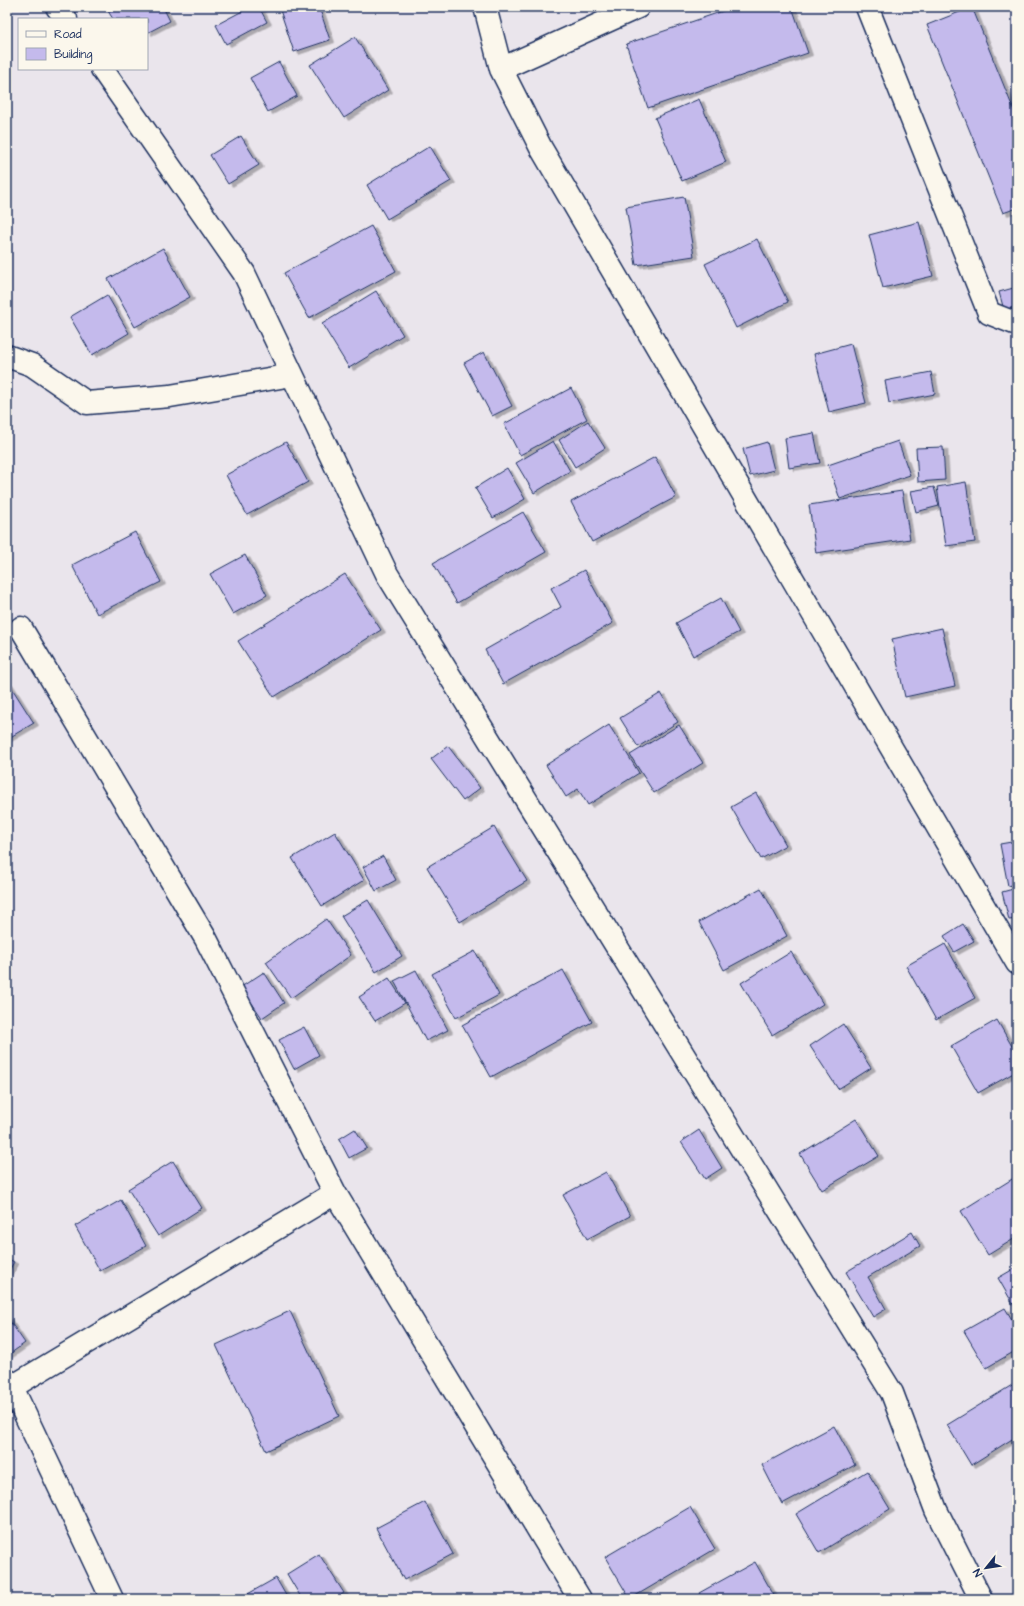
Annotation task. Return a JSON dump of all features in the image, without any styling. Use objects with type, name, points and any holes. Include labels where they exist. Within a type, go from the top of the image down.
[{"type":"street","points":[[58,7],[65,18]]},
{"type":"street","points":[[485,7],[501,69],[541,148],[1017,963]]},
{"type":"street","points":[[501,69],[638,7]]},
{"type":"street","points":[[867,7],[988,313],[1017,324]]},
{"type":"street","points":[[103,70],[244,273],[386,574],[892,1393],[936,1510],[981,1599]]},
{"type":"street","points":[[7,356],[32,365],[87,403],[170,396],[292,375]]},
{"type":"street","points":[[21,628],[206,939],[335,1192],[580,1599]]},
{"type":"street","points":[[112,1599],[10,1384],[335,1192]]},
{"type":"building","points":[[116,7],[163,7],[170,21],[148,32],[148,18],[112,18],[108,11]]},
{"type":"building","points":[[250,7],[259,7],[267,22],[226,44],[216,25]]},
{"type":"building","points":[[279,7],[319,7],[330,40],[294,52]]},
{"type":"building","points":[[735,7],[792,7],[808,53],[648,108],[626,44]]},
{"type":"building","points":[[972,7],[1017,118],[1017,208],[1003,213],[927,25]]},
{"type":"building","points":[[355,37],[388,90],[344,118],[310,65]]},
{"type":"building","points":[[279,62],[297,96],[268,112],[250,78]]},
{"type":"building","points":[[699,99],[726,162],[682,181],[655,118]]},
{"type":"building","points":[[241,136],[259,165],[228,184],[210,155]]},
{"type":"building","points":[[430,146],[451,181],[387,219],[367,185]]},
{"type":"building","points":[[684,197],[694,256],[636,265],[626,207]]},
{"type":"building","points":[[919,222],[933,276],[883,288],[869,235]]},
{"type":"building","points":[[371,226],[396,271],[309,318],[284,273]]},
{"type":"building","points":[[757,239],[788,302],[736,328],[705,264]]},
{"type":"building","points":[[163,248],[190,297],[135,327],[108,279]]},
{"type":"building","points":[[1017,287],[1017,306],[1004,310],[999,292]]},
{"type":"building","points":[[376,291],[403,335],[349,368],[322,324]]},
{"type":"building","points":[[107,295],[129,333],[92,355],[70,317]]},
{"type":"building","points":[[851,344],[866,403],[829,412],[814,354]]},
{"type":"building","points":[[484,352],[512,406],[492,416],[464,363]]},
{"type":"building","points":[[931,372],[935,394],[889,403],[885,381]]},
{"type":"building","points":[[571,388],[587,419],[520,455],[504,424]]},
{"type":"building","points":[[588,421],[605,448],[575,467],[559,440]]},
{"type":"building","points":[[814,433],[820,463],[789,468],[785,438]]},
{"type":"building","points":[[553,441],[570,471],[534,493],[516,463]]},
{"type":"building","points":[[898,441],[910,475],[840,499],[828,465]]},
{"type":"building","points":[[286,442],[308,482],[247,515],[226,475]]},
{"type":"building","points":[[767,442],[774,470],[750,476],[743,449]]},
{"type":"building","points":[[943,447],[945,480],[918,482],[916,448]]},
{"type":"building","points":[[655,457],[676,497],[592,542],[571,502]]},
{"type":"building","points":[[507,468],[525,499],[493,518],[475,488]]},
{"type":"building","points":[[966,482],[975,542],[946,546],[937,487]]},
{"type":"building","points":[[934,487],[939,506],[916,512],[911,491]]},
{"type":"building","points":[[902,491],[910,539],[816,553],[809,505]]},
{"type":"building","points":[[523,512],[546,552],[457,603],[433,563]]},
{"type":"building","points":[[135,532],[161,582],[97,614],[72,565]]},
{"type":"building","points":[[245,555],[267,595],[233,614],[210,574]]},
{"type":"building","points":[[584,570],[613,623],[503,684],[485,650],[561,607],[551,588]]},
{"type":"building","points":[[345,574],[381,630],[274,697],[238,641]]},
{"type":"building","points":[[721,598],[739,632],[693,656],[676,623]]},
{"type":"building","points":[[942,628],[955,686],[905,697],[892,639]]},
{"type":"building","points":[[8,682],[34,723],[7,739],[7,683]]},
{"type":"building","points":[[661,693],[678,722],[638,747],[620,718]]},
{"type":"building","points":[[609,725],[639,773],[588,805],[578,789],[566,797],[546,765]]},
{"type":"building","points":[[679,725],[703,763],[654,793],[630,755]]},
{"type":"building","points":[[448,746],[480,788],[463,801],[431,759]]},
{"type":"building","points":[[756,793],[786,845],[761,859],[731,807]]},
{"type":"building","points":[[494,827],[527,881],[460,922],[427,867]]},
{"type":"building","points":[[335,832],[364,880],[322,906],[292,858]]},
{"type":"building","points":[[1017,841],[1017,884],[1008,886],[1000,844]]},
{"type":"building","points":[[383,856],[396,880],[376,891],[363,867]]},
{"type":"building","points":[[761,888],[787,936],[724,970],[699,922]]},
{"type":"building","points":[[1017,888],[1017,919],[1009,920],[1002,892]]},
{"type":"building","points":[[368,900],[402,956],[376,972],[341,916]]},
{"type":"building","points":[[326,919],[351,955],[291,998],[266,962]]},
{"type":"building","points":[[963,924],[974,941],[954,952],[944,936]]},
{"type":"building","points":[[945,944],[975,998],[936,1020],[906,966]]},
{"type":"building","points":[[475,951],[499,995],[456,1018],[432,974]]},
{"type":"building","points":[[791,952],[823,1004],[772,1035],[741,983]]},
{"type":"building","points":[[416,970],[448,1030],[426,1041],[394,981]]},
{"type":"building","points":[[563,970],[592,1022],[491,1077],[462,1025]]},
{"type":"building","points":[[264,972],[284,1003],[262,1018],[241,987]]},
{"type":"building","points":[[389,978],[405,1003],[375,1021],[359,997]]},
{"type":"building","points":[[997,1020],[1017,1055],[1017,1071],[978,1093],[951,1046]]},
{"type":"building","points":[[843,1024],[871,1068],[838,1089],[810,1046]]},
{"type":"building","points":[[304,1027],[319,1055],[294,1069],[279,1040]]},
{"type":"building","points":[[856,1119],[879,1156],[822,1190],[800,1154]]},
{"type":"building","points":[[355,1129],[367,1148],[349,1158],[339,1139]]},
{"type":"building","points":[[699,1130],[722,1168],[705,1179],[681,1142]]},
{"type":"building","points":[[173,1161],[202,1208],[158,1236],[128,1189]]},
{"type":"building","points":[[606,1172],[630,1216],[587,1239],[563,1195]]},
{"type":"building","points":[[1017,1176],[1017,1237],[988,1255],[961,1211]]},
{"type":"building","points":[[121,1200],[146,1246],[100,1271],[75,1226]]},
{"type":"building","points":[[912,1232],[920,1246],[868,1277],[886,1309],[873,1317],[846,1272]]},
{"type":"building","points":[[7,1258],[14,1262],[7,1274]]},
{"type":"building","points":[[1017,1267],[1017,1311],[998,1278]]},
{"type":"building","points":[[1005,1308],[1017,1328],[1017,1350],[986,1368],[964,1331]]},
{"type":"building","points":[[290,1311],[339,1416],[266,1451],[216,1345]]},
{"type":"building","points":[[7,1317],[25,1343],[7,1356]]},
{"type":"building","points":[[1017,1382],[1017,1436],[971,1465],[947,1425]]},
{"type":"building","points":[[834,1426],[855,1465],[782,1504],[762,1465]]},
{"type":"building","points":[[867,1471],[890,1509],[819,1553],[796,1514]]},
{"type":"building","points":[[425,1502],[453,1554],[404,1580],[376,1528]]},
{"type":"building","points":[[690,1507],[715,1549],[630,1599],[605,1557]]},
{"type":"building","points":[[319,1554],[344,1593],[335,1599],[302,1599],[287,1574]]},
{"type":"building","points":[[755,1562],[776,1599],[702,1599],[699,1593]]},
{"type":"building","points":[[276,1578],[288,1599],[239,1599]]}]
